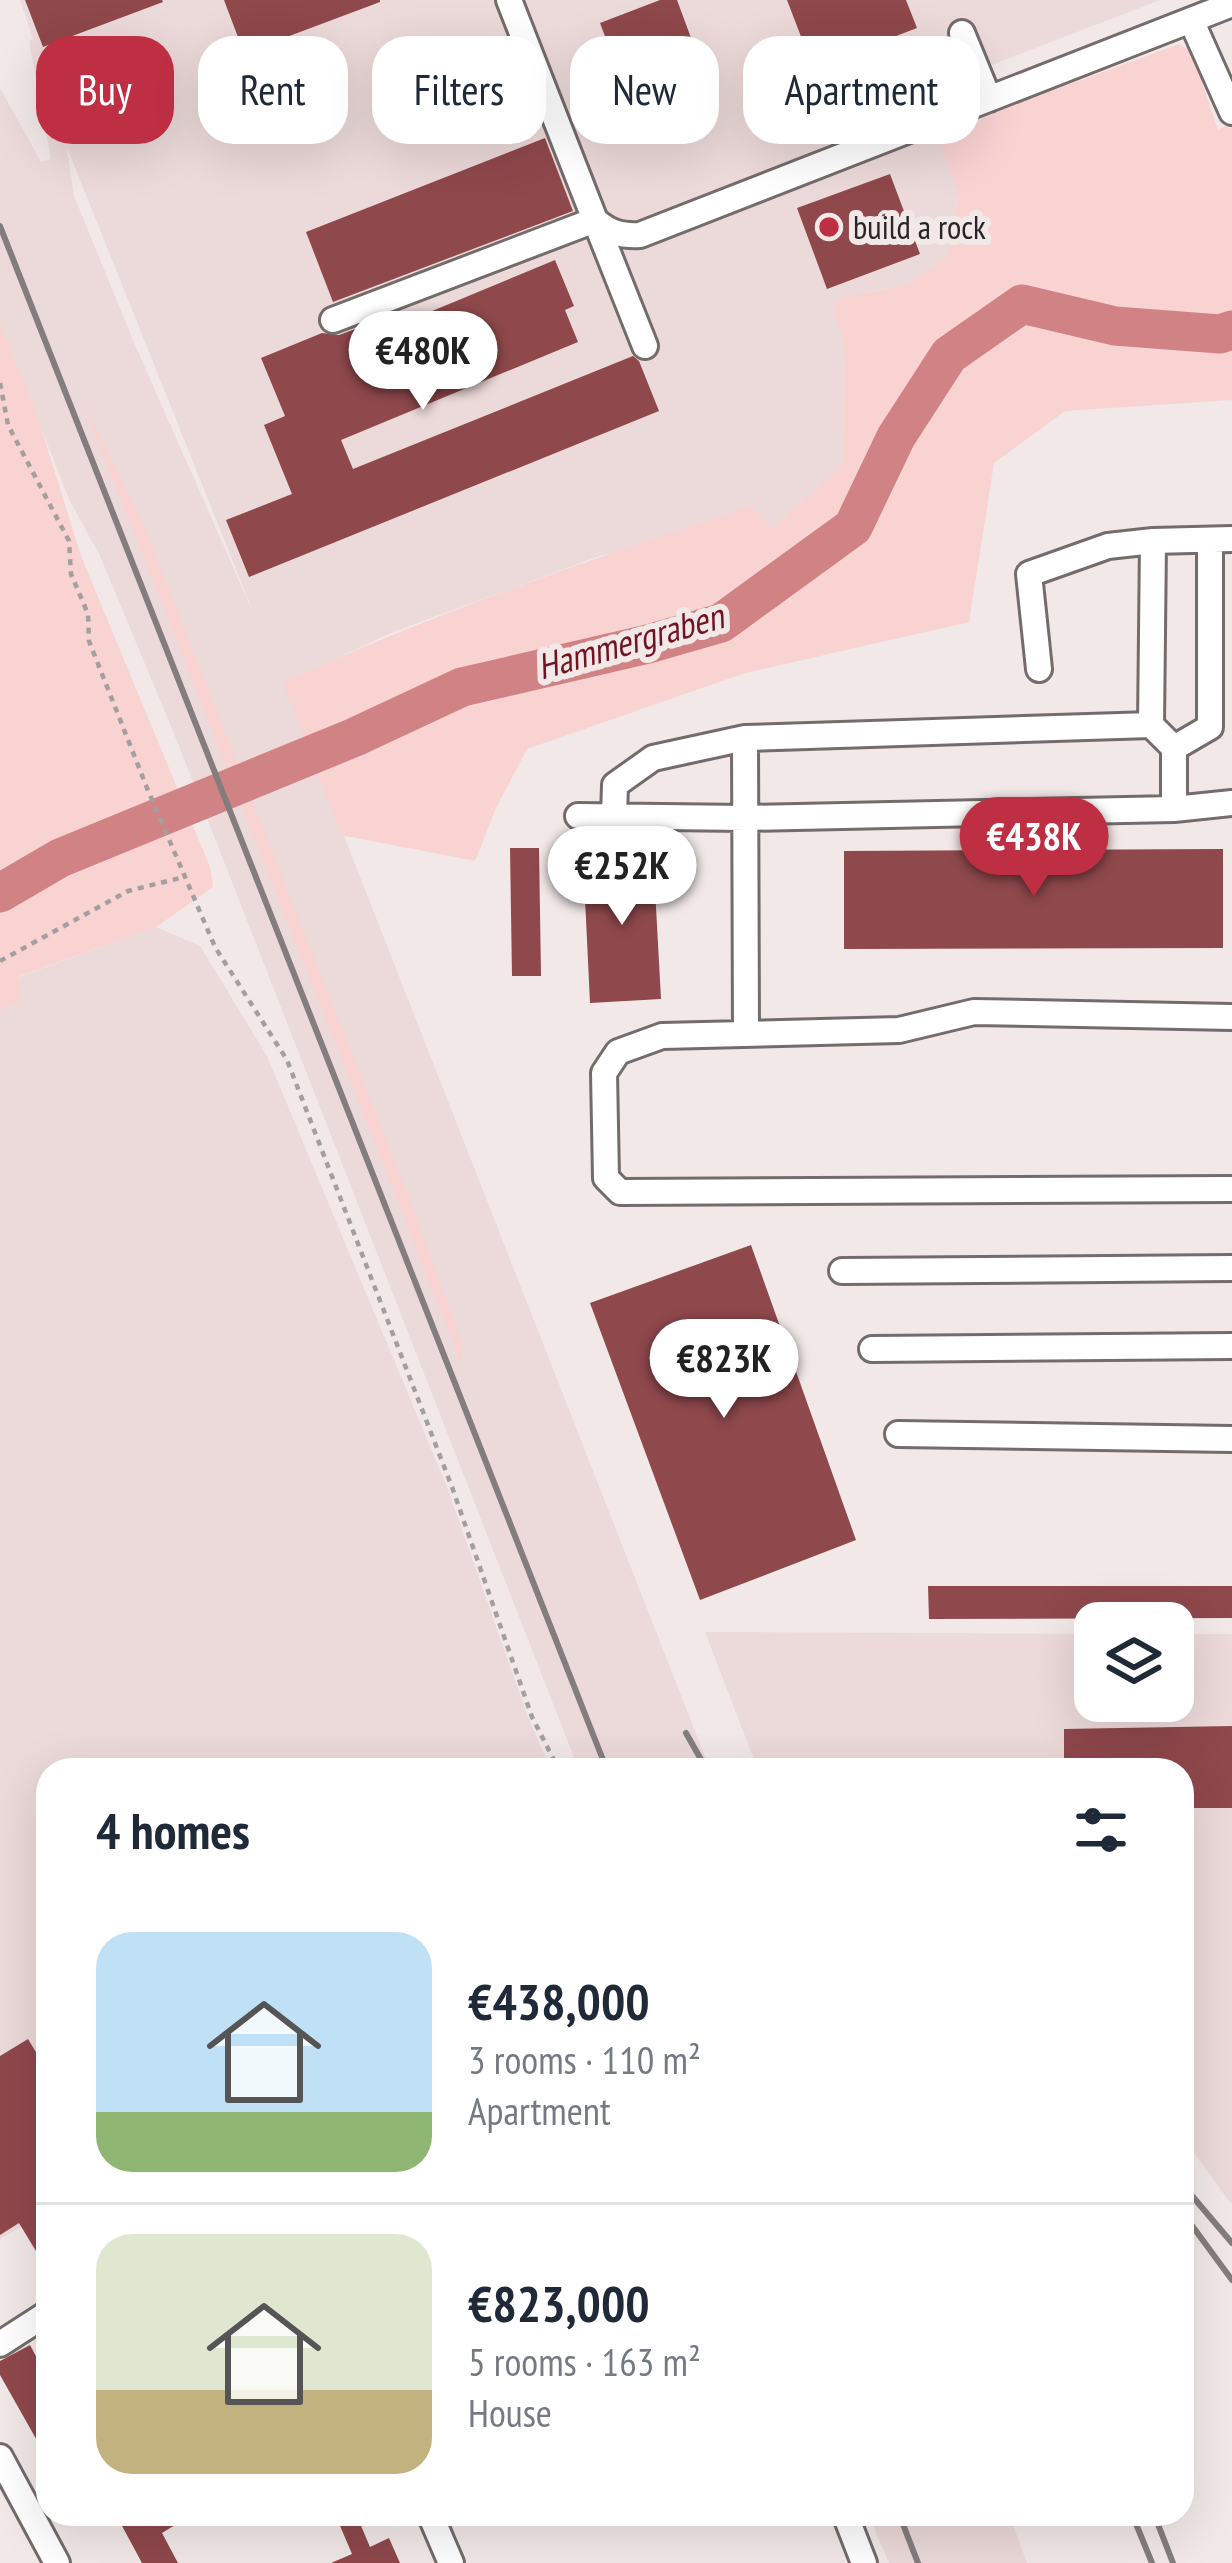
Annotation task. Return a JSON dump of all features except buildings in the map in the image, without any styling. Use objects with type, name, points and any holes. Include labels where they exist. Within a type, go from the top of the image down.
[{"type":"street","points":[[509,0],[645,346]]},
{"type":"street","points":[[595,220],[608,231],[640,235],[1232,4]]},
{"type":"street","points":[[1191,20],[1232,112]]},
{"type":"street","points":[[962,33],[989,99]]},
{"type":"street","points":[[333,320],[595,220]]},
{"type":"street","points":[[1039,669],[1029,574],[1108,546],[1221,540],[1210,727],[1174,748]]},
{"type":"street","points":[[1153,541],[1151,725],[1174,748],[1174,809]]},
{"type":"street","points":[[614,816],[615,785],[652,758],[745,738],[1151,725]]},
{"type":"street","points":[[745,738],[746,1033]]},
{"type":"street","points":[[578,816],[746,818],[1174,809],[1232,803]]},
{"type":"street","points":[[1232,1017],[974,1012],[899,1030],[662,1036],[618,1052],[604,1072],[606,1178],[620,1192],[1232,1189]]},
{"type":"street","points":[[842,1271],[1232,1268]]},
{"type":"street","points":[[872,1349],[1232,1346]]},
{"type":"street","points":[[898,1434],[1232,1439]]},
{"type":"street","points":[[0,2344],[36,2321]]},
{"type":"street","points":[[0,2457],[36,2507]]},
{"type":"street","points":[[44,2526],[57,2563]]},
{"type":"street","points":[[435,2526],[451,2563]]},
{"type":"street","points":[[850,2526],[864,2563]]},
{"type":"path","points":[[0,382],[8,424],[69,541],[71,574],[88,614],[89,641],[147,788],[215,947],[287,1060],[452,1486],[532,1718],[553,1758]]},
{"type":"path","points":[[0,962],[128,891],[184,877]]},
{"type":"shaded area","points":[[20,0],[1160,0],[980,69],[980,36],[743,36],[743,144],[942,144],[959,196],[947,257],[907,285],[868,292],[834,312],[845,344],[844,462],[771,530],[602,555],[393,632],[284,683],[706,1758],[574,1758],[173,731],[100,556],[69,499],[0,323],[0,88],[41,162],[51,159],[48,144],[174,144],[174,36],[36,36],[36,79],[29,41],[33,39]],"holes":[[[67,149],[256,619],[74,196]]]},
{"type":"shaded area","points":[[1179,44],[1192,52],[1218,130],[1232,123],[1232,400],[1065,411],[994,463],[969,622],[745,673],[527,749],[475,861],[341,835],[283,683],[515,587],[753,506],[772,529],[844,462],[845,344],[833,312],[839,298],[907,285],[947,257],[959,196],[941,144],[980,144],[980,117]]},
{"type":"shaded area","points":[[0,323],[36,412],[81,556],[210,867],[213,887],[156,927],[17,977],[21,998],[0,1011]]},
{"type":"shaded area","points":[[81,399],[142,521],[409,1198],[462,1343],[461,1362]]},
{"type":"shaded area","points":[[156,927],[200,946],[267,1056],[447,1487],[546,1758],[36,1758],[36,2218],[0,2239],[0,1011],[20,998],[16,978]]},
{"type":"shaded area","points":[[705,1632],[1074,1634],[1074,1722],[1194,1722],[1194,1634],[1232,1634],[1232,2205],[1194,2153],[1194,1758],[753,1758]]},
{"type":"shaded area","points":[[873,2526],[1013,2526],[1027,2563],[889,2563]]},
{"type":"waterway","name":"Hammergraben","points":[[0,893],[60,858],[355,737],[462,687],[721,623],[853,527],[896,437],[949,355],[1022,304],[1115,326],[1220,334],[1232,330]]},
{"type":"railway","points":[[0,226],[602,1758]]},
{"type":"railway","points":[[686,1733],[700,1758]]},
{"type":"railway","points":[[1194,2198],[1232,2243]]},
{"type":"railway","points":[[1194,2228],[1232,2280]]},
{"type":"railway","points":[[904,2526],[918,2563]]},
{"type":"railway","points":[[1137,2526],[1152,2563]]},
{"type":"railway","points":[[1159,2526],[1173,2563]]},
{"type":"place","name":"build a rock","points":[[829,227]]}]
